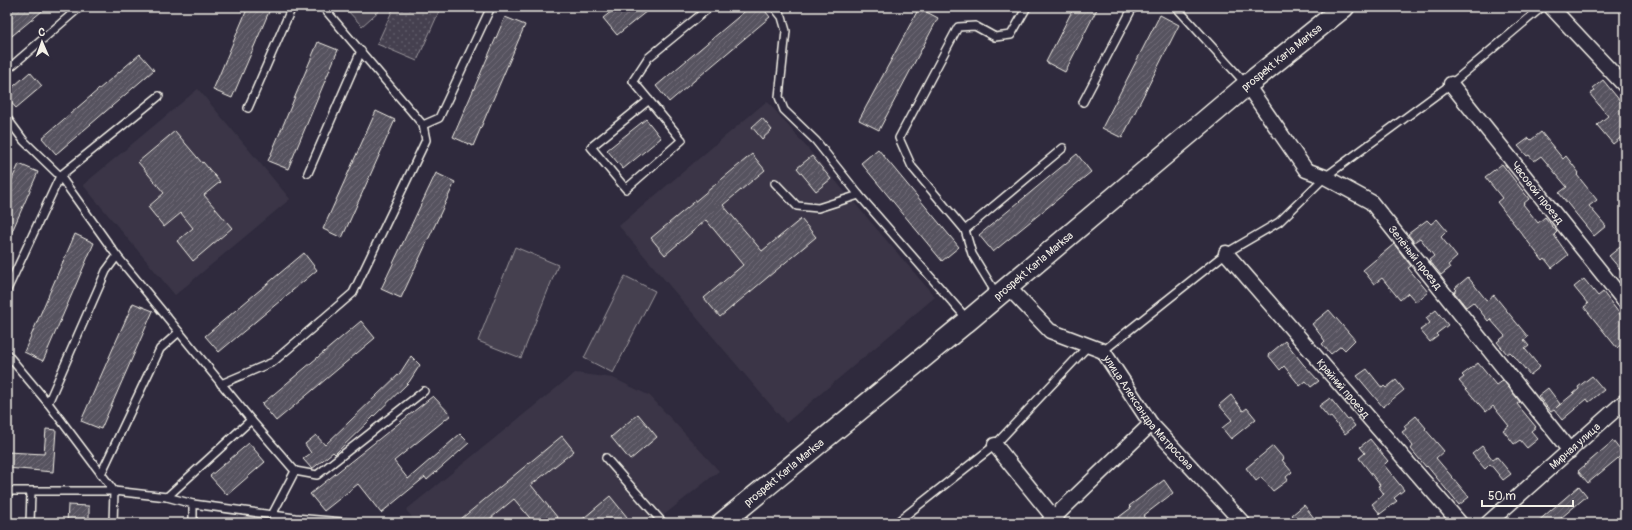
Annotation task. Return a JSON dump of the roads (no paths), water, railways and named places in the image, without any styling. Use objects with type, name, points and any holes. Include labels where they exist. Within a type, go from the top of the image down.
[{"type":"street","name":"prospekt Karla Marksa","points":[[722,523],[1003,291],[1247,85],[1344,7]]},
{"type":"street","points":[[1551,7],[1625,86]]},
{"type":"street","name":"Часовой проезд","points":[[1451,84],[1625,302]]},
{"type":"street","name":"Зелёный проезд","points":[[1247,85],[1306,170],[1325,178],[1370,202],[1570,451]]},
{"type":"street","name":"Крайний проезд","points":[[1226,253],[1460,523]]},
{"type":"street","name":"улица Александра Матросова","points":[[1003,291],[1050,331],[1103,351],[1151,424],[1243,523]]},
{"type":"street","name":"Мирная улица","points":[[1488,523],[1625,401]]},
{"type":"street","points":[[995,445],[1053,521],[1151,424]]},
{"type":"lane","points":[[7,70],[80,7]]},
{"type":"lane","points":[[248,108],[292,7]]},
{"type":"lane","points":[[221,384],[273,362],[353,293],[426,140],[423,125],[323,7]]},
{"type":"lane","points":[[423,125],[439,118],[491,7]]},
{"type":"lane","points":[[649,100],[591,147],[626,189],[682,140],[649,100],[632,81],[648,58],[710,7]]},
{"type":"lane","points":[[774,7],[782,17],[786,30],[779,97],[784,110],[816,141],[859,195],[968,320]]},
{"type":"lane","points":[[1003,291],[972,254],[966,230],[912,167],[899,138],[958,27],[975,26],[995,37],[1011,35],[1027,7]]},
{"type":"lane","points":[[1083,102],[1133,7]]},
{"type":"lane","points":[[1176,7],[1247,85]]},
{"type":"lane","points":[[1103,351],[1226,253],[1279,222],[1325,178],[1451,84],[1542,7]]},
{"type":"lane","points":[[308,173],[361,51]]},
{"type":"lane","points":[[7,290],[60,176],[159,96]]},
{"type":"lane","points":[[7,118],[24,140],[60,176],[117,256],[250,420],[295,471],[317,475],[424,391]]},
{"type":"lane","points":[[966,230],[1063,148]]},
{"type":"lane","points":[[775,183],[797,206],[818,208],[859,195]]},
{"type":"lane","points":[[48,403],[106,271],[117,256]]},
{"type":"lane","points":[[101,474],[160,350],[179,332]]},
{"type":"lane","points":[[896,523],[995,445],[1089,345]]},
{"type":"lane","points":[[7,354],[48,403],[114,491],[113,523]]},
{"type":"lane","points":[[167,497],[250,420]]},
{"type":"lane","points":[[606,458],[663,523]]},
{"type":"lane","points":[[272,515],[295,471]]},
{"type":"lane","points":[[7,491],[114,491],[167,497],[193,504],[272,515],[295,520],[355,523]]},
{"type":"lane","points":[[30,523],[31,492]]},
{"type":"lane","points":[[193,504],[193,523]]}]
